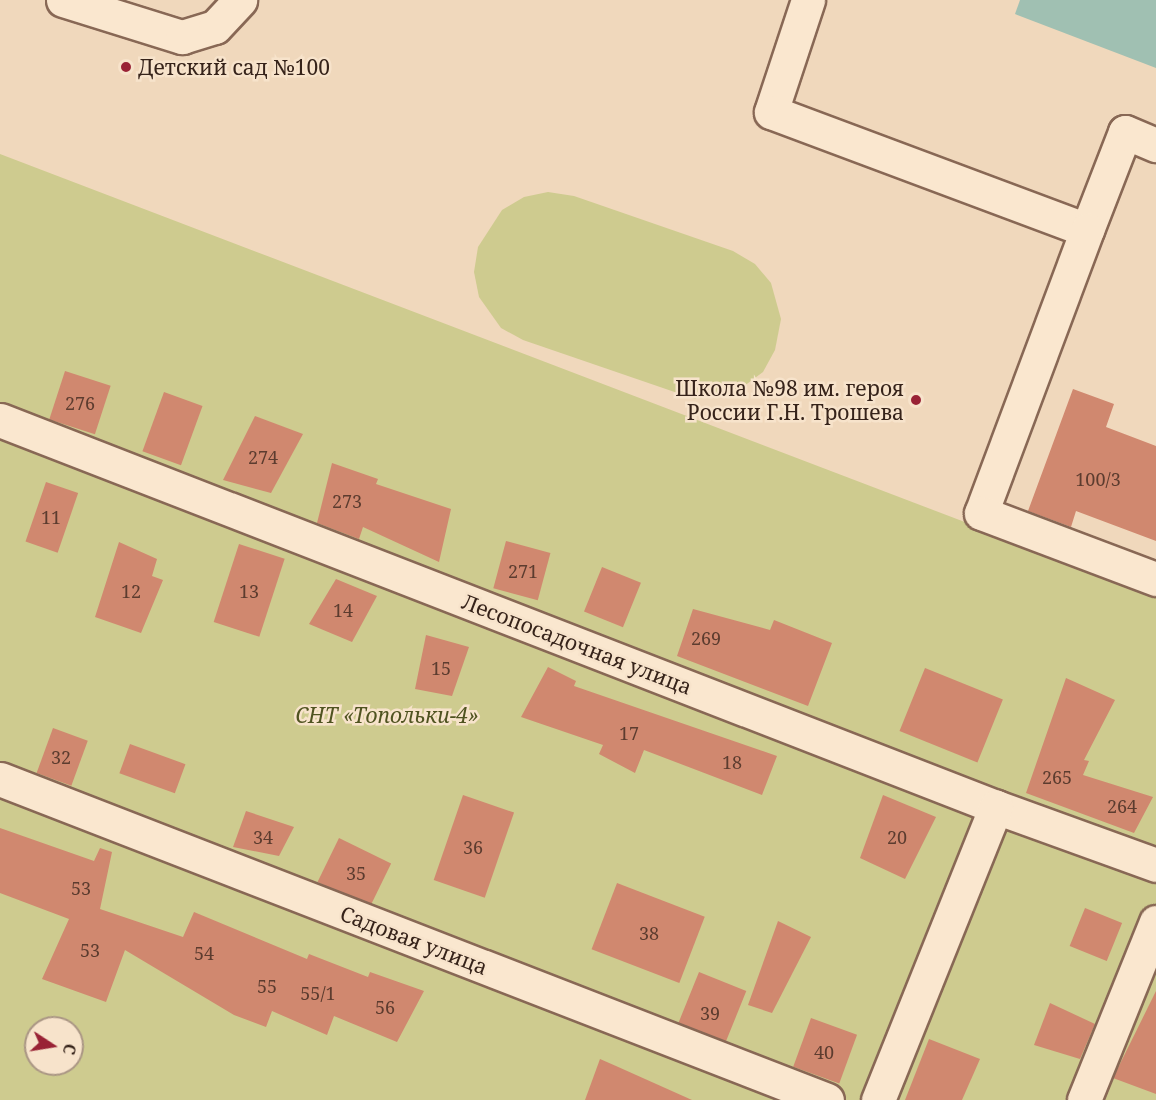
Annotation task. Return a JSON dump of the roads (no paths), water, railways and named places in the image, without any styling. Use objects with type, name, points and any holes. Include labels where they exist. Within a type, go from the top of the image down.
[{"type":"street","points":[[63,0],[182,37],[215,27],[240,0]]},
{"type":"street","points":[[808,0],[771,112],[1087,230]]},
{"type":"street","points":[[1156,145],[1125,132],[981,513],[1156,579]]},
{"type":"street","name":"Лесопосадочная улица","points":[[3,428],[996,807],[1156,865]]},
{"type":"street","name":"Садовая улица","points":[[0,779],[827,1100]]},
{"type":"street","points":[[878,1100],[996,807]]},
{"type":"street","points":[[1084,1100],[1156,922]]},
{"type":"place","name":"Детский сад №100","points":[[126,67]]},
{"type":"place","name":"Школа №98 им. героя России Г.Н. Трошева","points":[[916,400]]},
{"type":"park label","name":"СНТ «Топольки-4»","points":[[387,715]]}]
